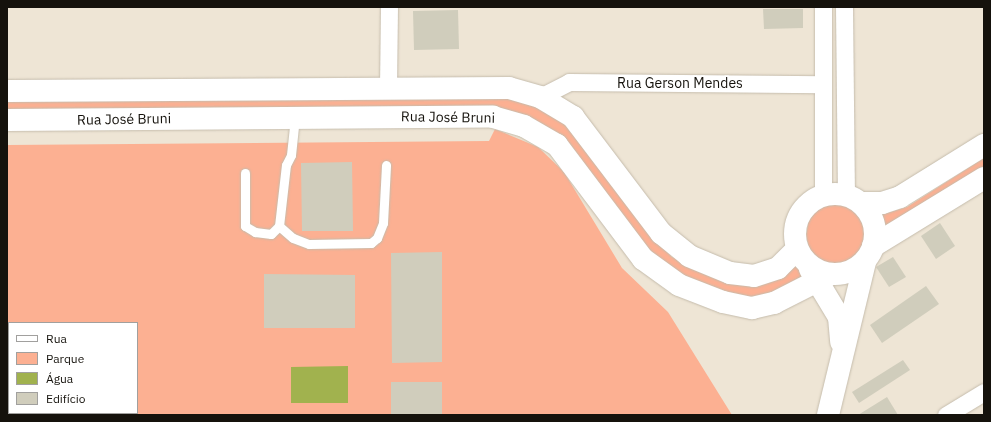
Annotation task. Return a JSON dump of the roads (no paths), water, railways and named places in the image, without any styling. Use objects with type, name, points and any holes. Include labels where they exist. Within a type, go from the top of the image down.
[{"type":"street","points":[[388,88],[389,7]]},
{"type":"street","points":[[823,7],[823,195]]},
{"type":"street","points":[[828,415],[869,254],[872,224],[855,199],[844,7]]},
{"type":"street","name":"Rua Gerson Mendes","points":[[540,96],[569,82],[823,84]]},
{"type":"street","name":"Rua José Bruni","points":[[7,91],[493,87],[540,96],[573,117],[583,128],[661,234],[678,249],[730,273],[754,276],[778,268],[813,268]]},
{"type":"street","name":"Rua José Bruni","points":[[7,120],[478,115],[509,121],[557,145],[634,248],[667,279],[723,302],[752,308],[774,304],[813,268]]},
{"type":"street","points":[[840,365],[839,317],[813,268],[796,226],[801,213],[823,195],[855,199],[900,197],[984,146]]},
{"type":"street","points":[[813,268],[851,271],[869,254],[984,178]]},
{"type":"street","points":[[946,415],[984,392]]},
{"type":"lane","points":[[245,173],[245,226],[255,232],[272,234],[279,226],[286,165],[291,155],[296,117]]},
{"type":"lane","points":[[279,226],[294,238],[309,244],[371,243],[377,238],[384,223],[386,165]]},
{"type":"water","points":[[348,366],[348,403],[291,403],[291,367]]}]
